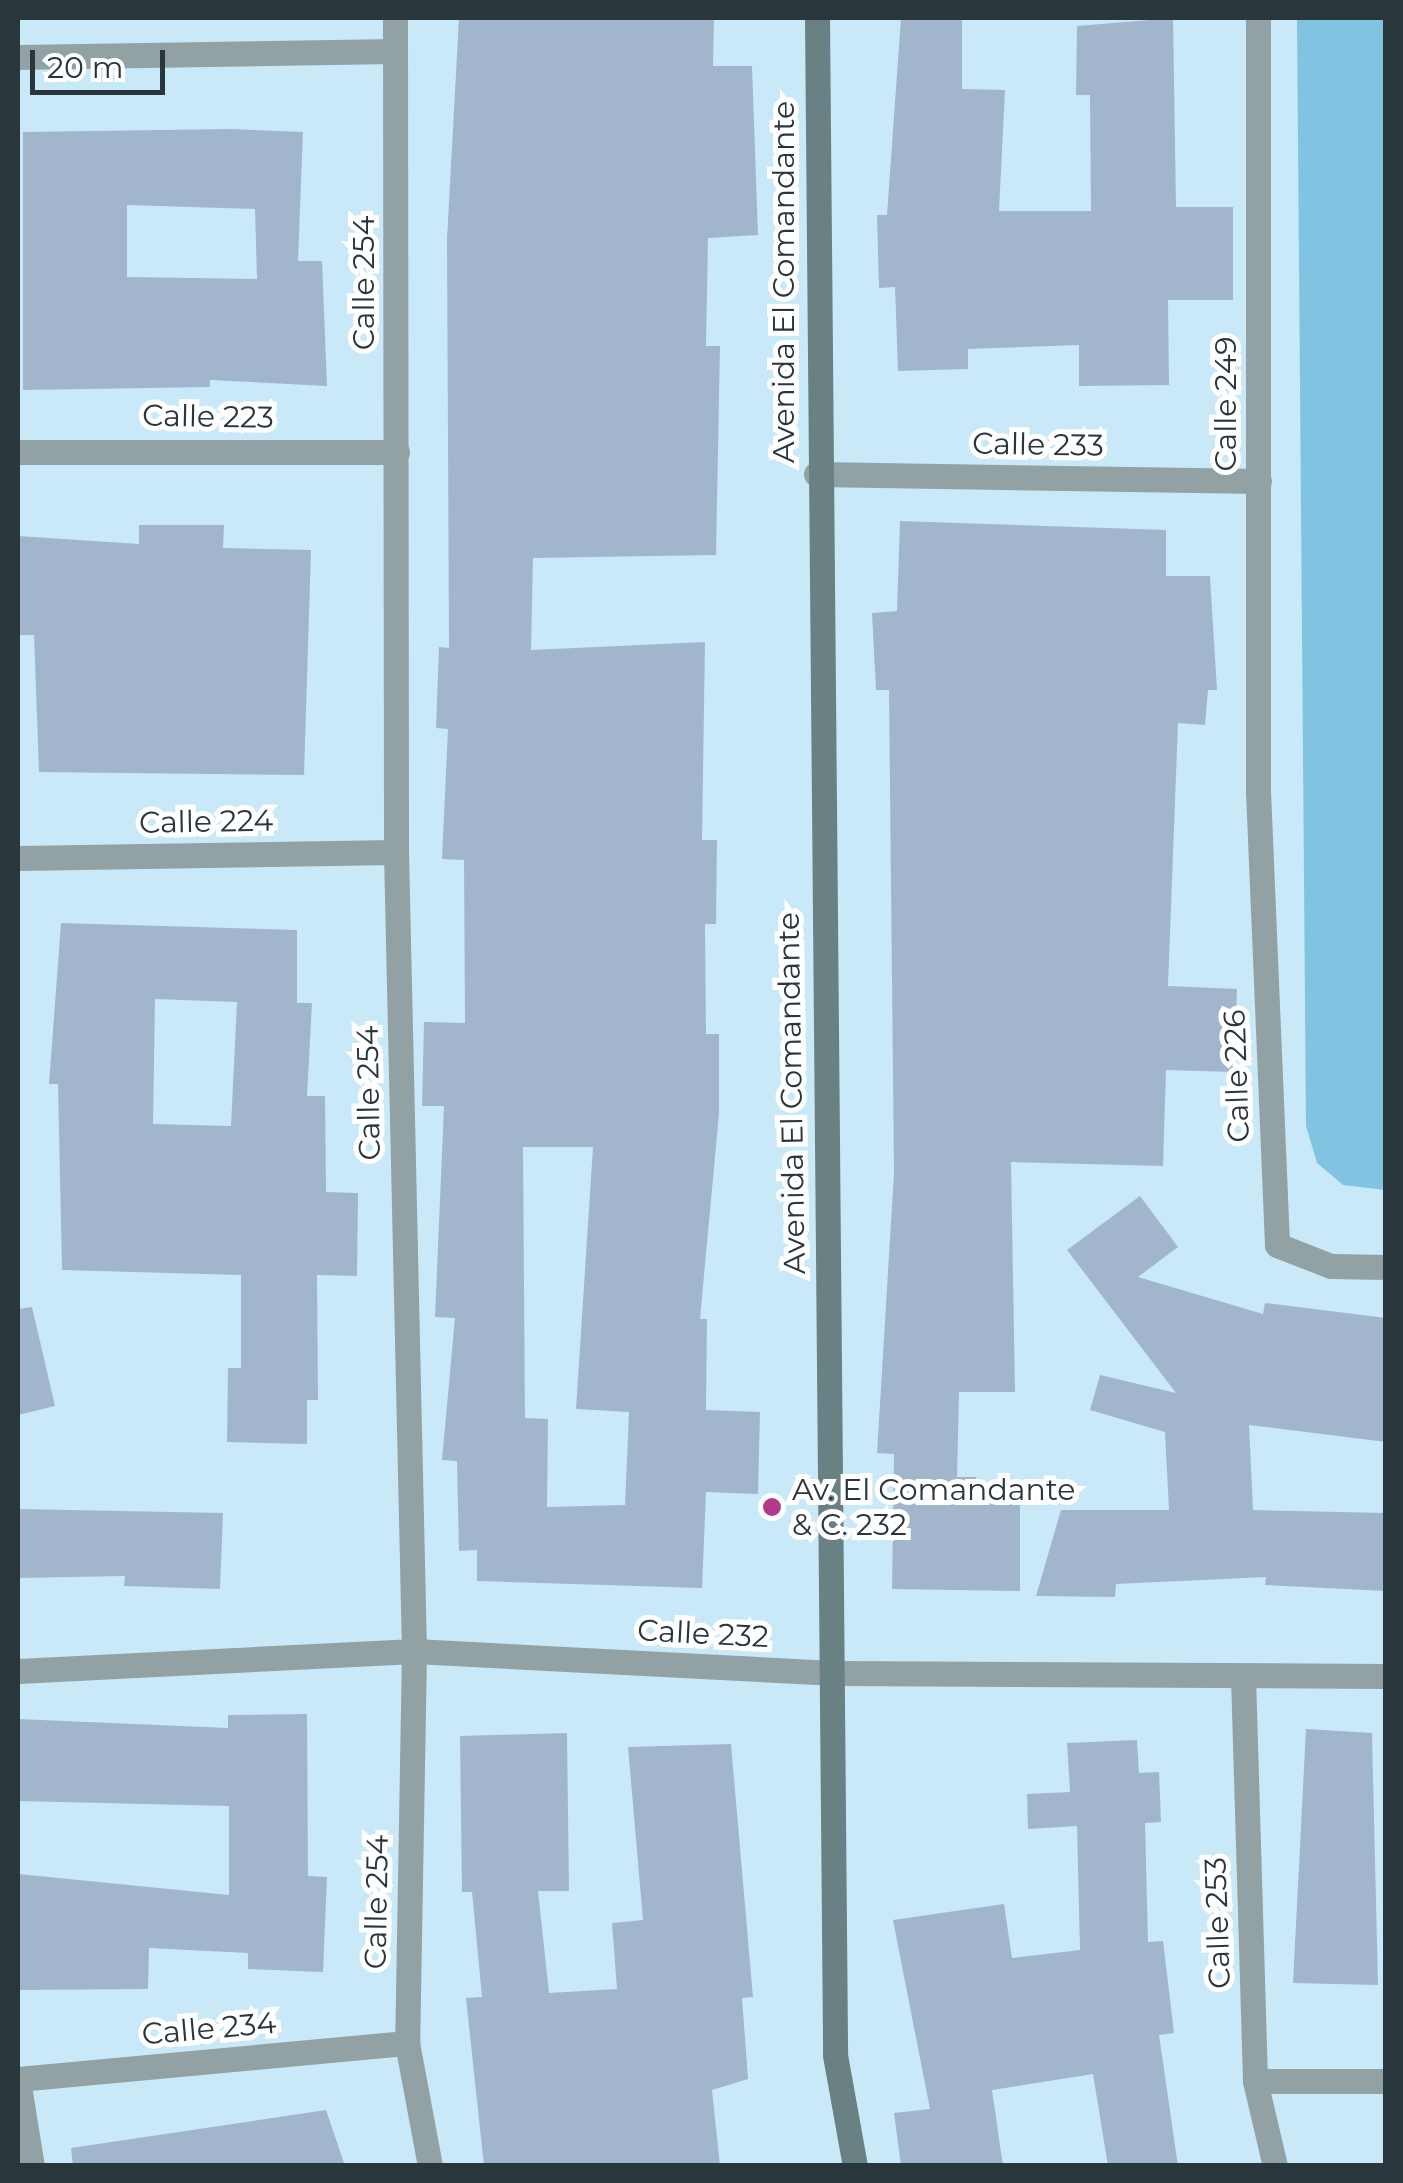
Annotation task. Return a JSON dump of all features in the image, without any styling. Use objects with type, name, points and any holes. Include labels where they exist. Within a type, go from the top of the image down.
[{"type":"street","name":"Calle 254","points":[[395,18],[396,852],[414,1651],[406,2043],[430,2166]]},
{"type":"street","name":"Avenida El Comandante","points":[[817,18],[816,474],[836,1673],[834,2055],[854,2166]]},
{"type":"street","name":"Calle 249","points":[[1258,18],[1258,791]]},
{"type":"street","points":[[18,57],[395,51]]},
{"type":"street","name":"Calle 223","points":[[18,452],[397,452]]},
{"type":"street","name":"Calle 233","points":[[816,474],[1259,481]]},
{"type":"street","name":"Calle 226","points":[[1258,791],[1276,1246],[1331,1266],[1386,1267]]},
{"type":"street","name":"Calle 224","points":[[18,858],[396,852]]},
{"type":"street","name":"Calle 232","points":[[18,1671],[414,1651],[836,1673],[1386,1676]]},
{"type":"street","name":"Calle 253","points":[[1243,1676],[1255,2081],[1275,2166]]},
{"type":"street","name":"Calle 234","points":[[18,2080],[406,2043]]},
{"type":"street","points":[[18,2080],[32,2166]]},
{"type":"street","points":[[1255,2081],[1386,2082]]},
{"type":"shaded area","points":[[1297,18],[1385,18],[1385,1190],[1343,1185],[1317,1163],[1306,1126]]},
{"type":"building","points":[[459,18],[714,18],[713,66],[752,66],[758,235],[708,238],[706,346],[720,346],[716,555],[533,558],[531,650],[705,642],[702,840],[717,840],[716,924],[705,924],[706,1034],[719,1034],[719,1113],[700,1319],[707,1319],[706,1410],[760,1412],[758,1494],[706,1492],[702,1588],[477,1581],[477,1550],[459,1551],[457,1461],[442,1460],[455,1318],[435,1317],[444,1106],[422,1106],[424,1022],[465,1023],[464,860],[442,859],[448,729],[436,728],[439,647],[449,648],[447,239]],"holes":[[[523,1147],[593,1147],[576,1409],[629,1412],[625,1505],[547,1507],[548,1419],[525,1418]]]},
{"type":"building","points":[[901,18],[962,18],[962,89],[1005,90],[999,211],[1091,211],[1090,95],[1076,95],[1077,26],[1173,18],[1176,207],[1233,207],[1233,300],[1168,300],[1169,385],[1079,386],[1079,345],[968,349],[968,369],[898,371],[895,287],[879,288],[877,215],[887,215]]},
{"type":"building","points":[[23,132],[303,132],[298,261],[322,261],[327,386],[210,380],[210,387],[23,390]],"holes":[[[127,205],[255,209],[257,279],[127,277]]]},
{"type":"building","points":[[900,521],[1166,530],[1166,576],[1210,576],[1217,690],[1208,690],[1205,725],[1178,723],[1168,986],[1237,989],[1234,1072],[1166,1070],[1163,1166],[1011,1162],[1015,1392],[959,1392],[957,1477],[976,1477],[976,1496],[1020,1495],[1020,1591],[892,1589],[894,1454],[877,1453],[894,1173],[889,690],[876,690],[872,613],[897,611]]},
{"type":"building","points":[[139,525],[224,525],[223,548],[311,550],[304,775],[39,772],[34,635],[18,635],[18,536],[139,544]]},
{"type":"building","points":[[61,923],[297,930],[297,1003],[312,1003],[307,1096],[325,1096],[326,1192],[358,1193],[357,1276],[317,1275],[318,1400],[307,1400],[307,1444],[227,1442],[228,1368],[241,1368],[241,1275],[62,1270],[58,1084],[49,1084]],"holes":[[[155,999],[237,1002],[231,1126],[153,1124]]]},
{"type":"building","points":[[1140,1196],[1178,1247],[1138,1277],[1263,1314],[1265,1303],[1386,1318],[1386,1442],[1249,1425],[1253,1510],[1386,1513],[1386,1591],[1265,1585],[1266,1577],[1116,1584],[1115,1597],[1036,1596],[1061,1510],[1169,1510],[1165,1432],[1090,1410],[1100,1375],[1176,1393],[1067,1250]]},
{"type":"building","points":[[32,1307],[55,1406],[18,1415],[18,1309]]},
{"type":"building","points":[[18,1509],[223,1513],[220,1589],[124,1586],[125,1576],[18,1578]]},
{"type":"building","points":[[307,1714],[308,1876],[327,1877],[323,1972],[248,1969],[248,1953],[149,1948],[148,1989],[18,1990],[18,1874],[229,1895],[229,1806],[18,1801],[18,1719],[228,1728],[228,1715]]},
{"type":"building","points":[[1306,1729],[1372,1733],[1378,1985],[1293,1983]]},
{"type":"building","points":[[567,1733],[569,1891],[538,1891],[549,1993],[617,1989],[612,1923],[643,1920],[628,1747],[731,1744],[753,1997],[742,1998],[748,2079],[712,2090],[720,2166],[484,2166],[466,1998],[482,1997],[472,1892],[462,1892],[460,1736]]},
{"type":"building","points":[[1137,1740],[1139,1773],[1159,1772],[1161,1822],[1145,1823],[1148,1942],[1163,1941],[1174,2033],[1159,2035],[1178,2166],[1108,2166],[1093,2074],[992,2090],[1003,2166],[901,2166],[894,2113],[930,2109],[893,1920],[1004,1904],[1012,1958],[1080,1950],[1077,1826],[1028,1829],[1027,1794],[1070,1792],[1067,1743]]},
{"type":"building","points":[[326,2110],[345,2166],[73,2166],[71,2148]]},
{"type":"place","name":"Av. El Comandante & C. 232","points":[[772,1507]]}]
